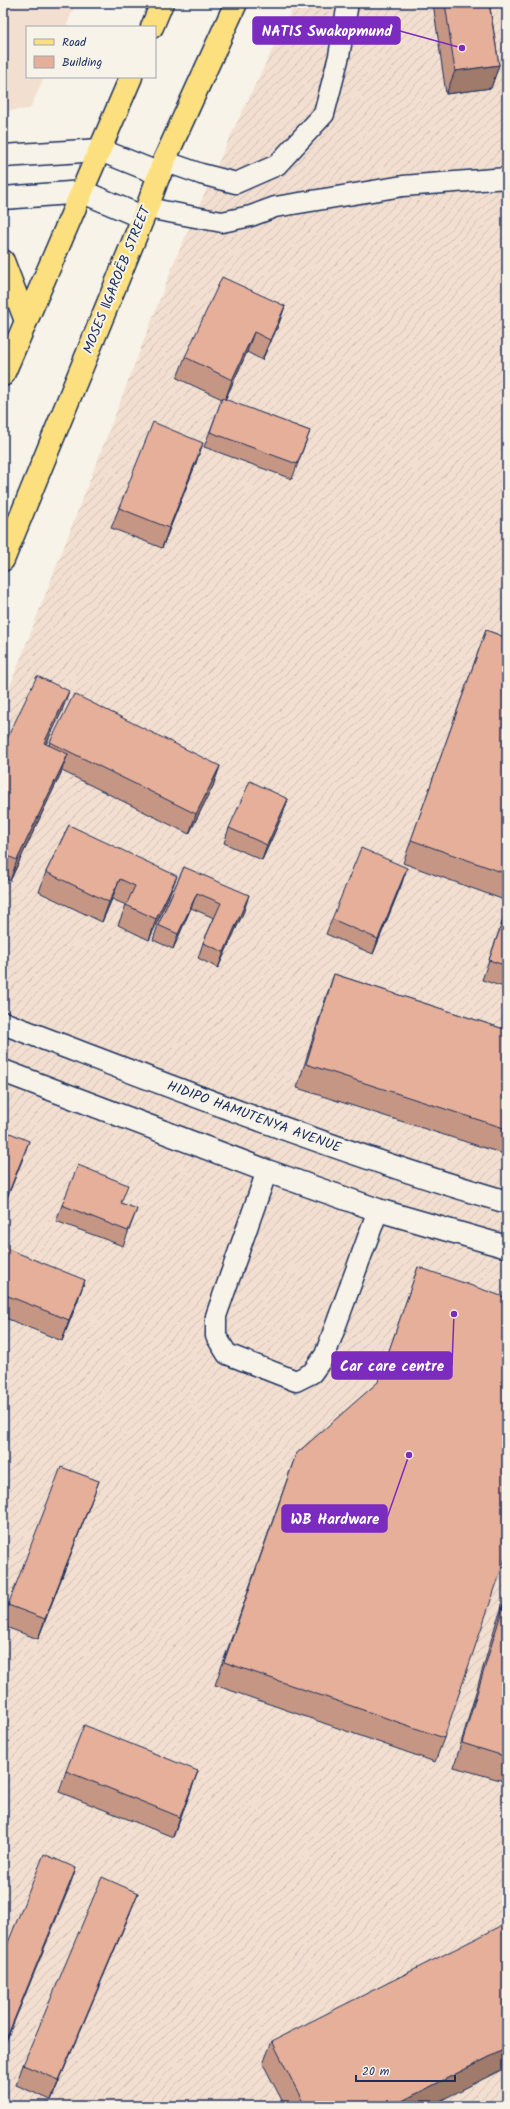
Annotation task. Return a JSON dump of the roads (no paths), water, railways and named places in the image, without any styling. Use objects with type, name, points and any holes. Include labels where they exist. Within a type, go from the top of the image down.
[{"type":"main road","points":[[152,26],[162,3]]},
{"type":"main road","name":"MOSES ǁGAROËB STREET","points":[[3,560],[162,168],[236,3]]},
{"type":"main road","points":[[3,376],[131,78]]},
{"type":"main road","points":[[3,261],[26,321]]},
{"type":"street","points":[[3,156],[100,150],[162,168]]},
{"type":"street","points":[[3,198],[83,192],[145,212]]},
{"type":"street","name":"HIDIPO HAMUTENYA AVENUE","points":[[3,1023],[307,1137],[429,1179],[507,1202]]},
{"type":"street","points":[[3,1071],[267,1171],[378,1210],[507,1247]]},
{"type":"lane","points":[[162,168],[202,174],[236,183],[277,165],[324,114],[339,56],[348,3]]},
{"type":"lane","points":[[145,212],[222,222],[251,216],[275,206],[403,186],[507,178]]},
{"type":"lane","points":[[267,1171],[216,1316],[216,1336],[227,1354],[296,1381],[312,1373],[325,1355],[378,1210]]},
{"type":"place","name":"NATIS Swakopmund","points":[[462,48]]},
{"type":"place","name":"Car care centre","points":[[454,1314]]},
{"type":"place","name":"WB Hardware","points":[[409,1455]]}]
